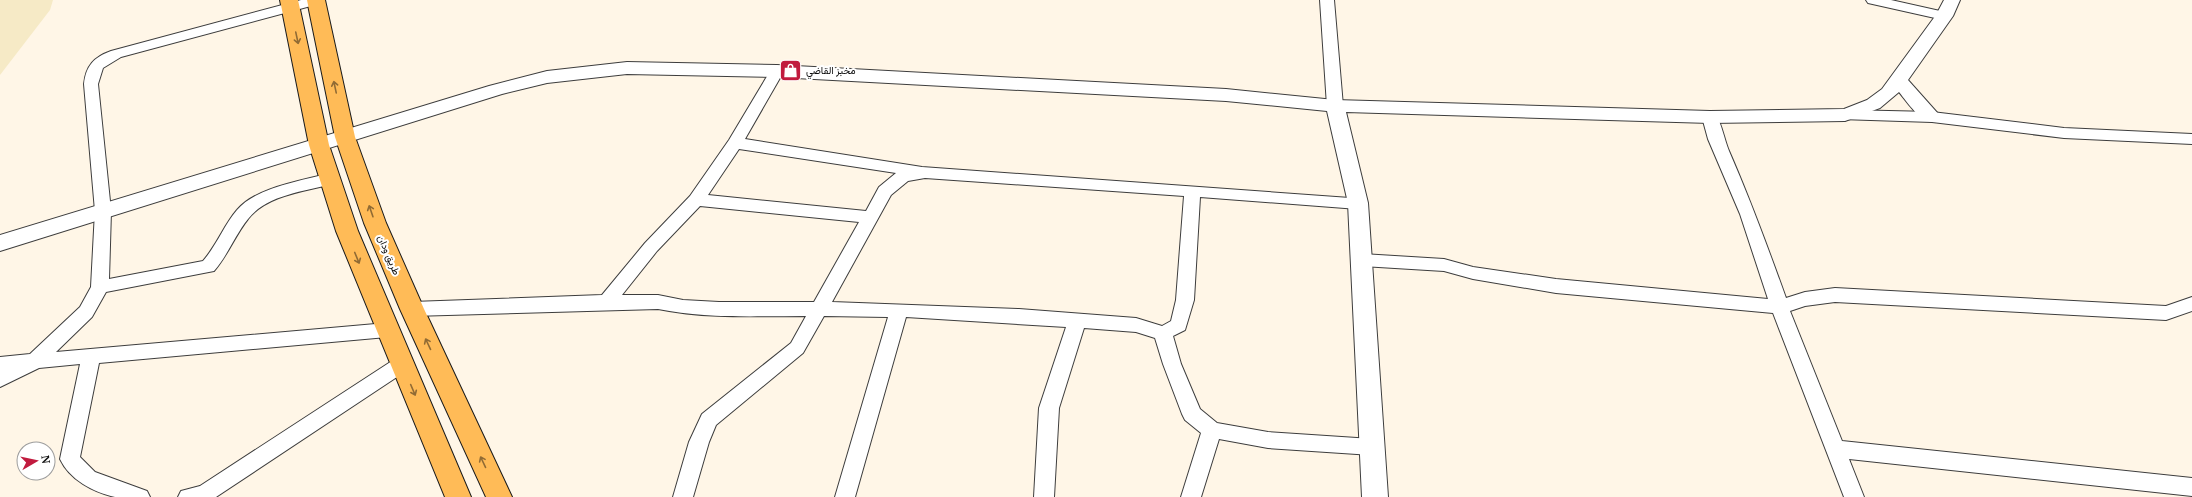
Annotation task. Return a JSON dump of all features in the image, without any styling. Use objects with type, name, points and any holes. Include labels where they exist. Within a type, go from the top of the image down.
[{"type":"main road","name":"طريق ودان","points":[[316,0],[345,137],[375,223],[412,309],[499,497]]},
{"type":"main road","points":[[290,4],[320,145],[347,231],[387,330],[458,497]]},
{"type":"street","points":[[0,379],[34,362],[86,312],[100,287],[103,211],[91,84],[93,70],[101,62],[116,54],[290,4],[316,0]]},
{"type":"street","points":[[1327,0],[1335,106],[1358,203],[1362,260],[1363,316],[1375,497]]},
{"type":"street","points":[[1845,115],[1865,110],[1880,102],[1889,93],[1948,8],[1874,0]]},
{"type":"street","points":[[0,242],[496,90],[547,77],[628,68],[777,72],[1226,95],[1335,106],[1710,117],[1845,115],[1932,117],[2064,133],[2192,139]]},
{"type":"street","points":[[608,302],[651,247],[696,200],[735,143],[777,72]]},
{"type":"street","points":[[1898,80],[1932,117]]},
{"type":"street","points":[[1710,117],[1716,139],[1748,214],[1780,307],[1854,497]]},
{"type":"street","points":[[735,143],[926,172],[1358,203]]},
{"type":"street","points":[[684,497],[699,442],[709,420],[797,348],[885,191],[903,176],[926,172]]},
{"type":"street","points":[[100,287],[208,266],[218,255],[236,223],[245,211],[261,200],[330,179]]},
{"type":"street","points":[[412,309],[608,302],[658,302],[683,307],[719,309],[899,310],[1136,325],[1163,333],[1179,325],[1185,300],[1192,191]]},
{"type":"street","points":[[696,200],[870,217]]},
{"type":"street","points":[[1362,260],[1444,265],[1473,273],[1556,286],[1780,307],[1805,298],[1835,296],[1929,299],[2166,314],[2192,304]]},
{"type":"street","points":[[845,497],[899,310]]},
{"type":"street","points":[[1044,497],[1049,408],[1077,321]]},
{"type":"street","points":[[0,364],[387,330]]},
{"type":"street","points":[[1163,333],[1172,364],[1192,414],[1212,430],[1268,440],[1372,447]]},
{"type":"street","points":[[91,357],[70,459],[88,478],[140,497]]},
{"type":"street","points":[[188,497],[204,494],[402,364]]},
{"type":"street","points":[[1191,497],[1212,430]]},
{"type":"street","points":[[1836,449],[2192,486]]},
{"type":"shaded area","points":[[0,0],[53,0],[50,10],[0,75]]},
{"type":"place","name":"مخبز القاضي","points":[[791,70]]}]
